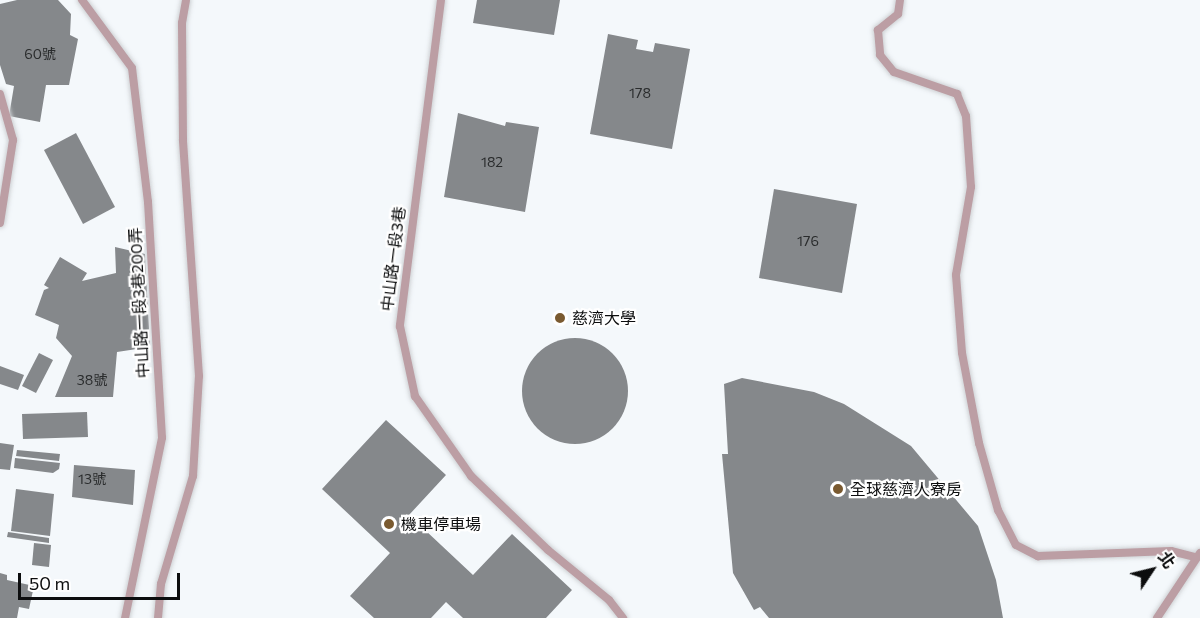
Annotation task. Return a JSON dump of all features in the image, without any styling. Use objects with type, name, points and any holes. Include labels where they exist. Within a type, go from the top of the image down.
[{"type":"lane","name":"中山路一段3巷200弄","points":[[82,0],[132,68],[148,202],[162,438],[125,618]]},
{"type":"lane","points":[[158,618],[161,584],[193,476],[199,376],[183,140],[182,23],[186,0]]},
{"type":"lane","name":"中山路一段3巷","points":[[441,0],[400,326],[415,396],[471,476],[548,550],[609,600],[623,618]]},
{"type":"lane","points":[[900,0],[898,14],[878,30],[880,55],[894,72],[957,94],[966,116],[971,187],[956,275],[962,353],[979,443],[998,510],[1016,545],[1038,556],[1171,551],[1198,555],[1156,618]]},
{"type":"lane","points":[[0,94],[12,141],[0,223]]},
{"type":"building","points":[[17,0],[58,0],[71,14],[70,35],[78,39],[69,85],[46,85],[40,122],[9,116],[14,86],[6,84],[0,65],[0,4]]},
{"type":"building","points":[[477,0],[560,0],[554,35],[473,23]]},
{"type":"building","points":[[608,34],[638,40],[636,49],[653,52],[655,43],[690,49],[672,149],[590,134]]},
{"type":"building","points":[[458,113],[505,126],[506,122],[539,127],[525,212],[444,197]]},
{"type":"building","points":[[76,133],[115,207],[83,224],[44,150]]},
{"type":"building","points":[[774,189],[857,204],[842,293],[759,278]]},
{"type":"building","points":[[115,247],[145,254],[150,347],[117,352],[113,397],[55,397],[72,356],[56,338],[59,325],[35,315],[44,290],[49,288],[44,285],[60,257],[87,273],[82,281],[116,273]]},
{"type":"building","points":[[575,338],[595,342],[612,354],[624,371],[628,391],[624,411],[612,428],[595,440],[575,444],[555,440],[538,428],[526,411],[522,391],[526,371],[538,354],[555,342]]},
{"type":"building","points":[[39,353],[53,360],[36,393],[22,386]]},
{"type":"building","points":[[0,366],[24,375],[18,390],[0,384]]},
{"type":"building","name":"全球慈濟人寮房","points":[[742,378],[814,392],[844,404],[911,446],[978,526],[996,580],[1003,618],[769,618],[760,607],[754,610],[733,573],[722,454],[728,454],[724,384]]},
{"type":"building","points":[[87,412],[88,437],[23,439],[22,414]]},
{"type":"building","name":"機車停車場","points":[[386,420],[446,475],[409,515],[473,575],[512,534],[572,590],[546,618],[463,618],[446,602],[431,618],[374,618],[350,596],[390,553],[322,489]]},
{"type":"building","points":[[0,443],[14,445],[10,470],[0,469]]},
{"type":"building","points":[[17,450],[60,454],[59,461],[16,456]]},
{"type":"building","points":[[15,458],[60,463],[59,469],[53,473],[14,468]]},
{"type":"building","points":[[74,465],[135,470],[133,505],[72,497]]},
{"type":"building","points":[[16,489],[54,494],[50,536],[11,531]]},
{"type":"building","points":[[8,532],[49,538],[49,543],[7,537]]},
{"type":"building","points":[[34,543],[51,545],[49,567],[32,565]]},
{"type":"building","points":[[0,573],[7,575],[7,580],[34,586],[29,609],[19,607],[17,618],[0,618]]},
{"type":"place","name":"慈濟大學","points":[[560,318]]},
{"type":"place","name":"全球慈濟人寮房","points":[[838,489]]},
{"type":"place","name":"機車停車場","points":[[389,524]]}]
